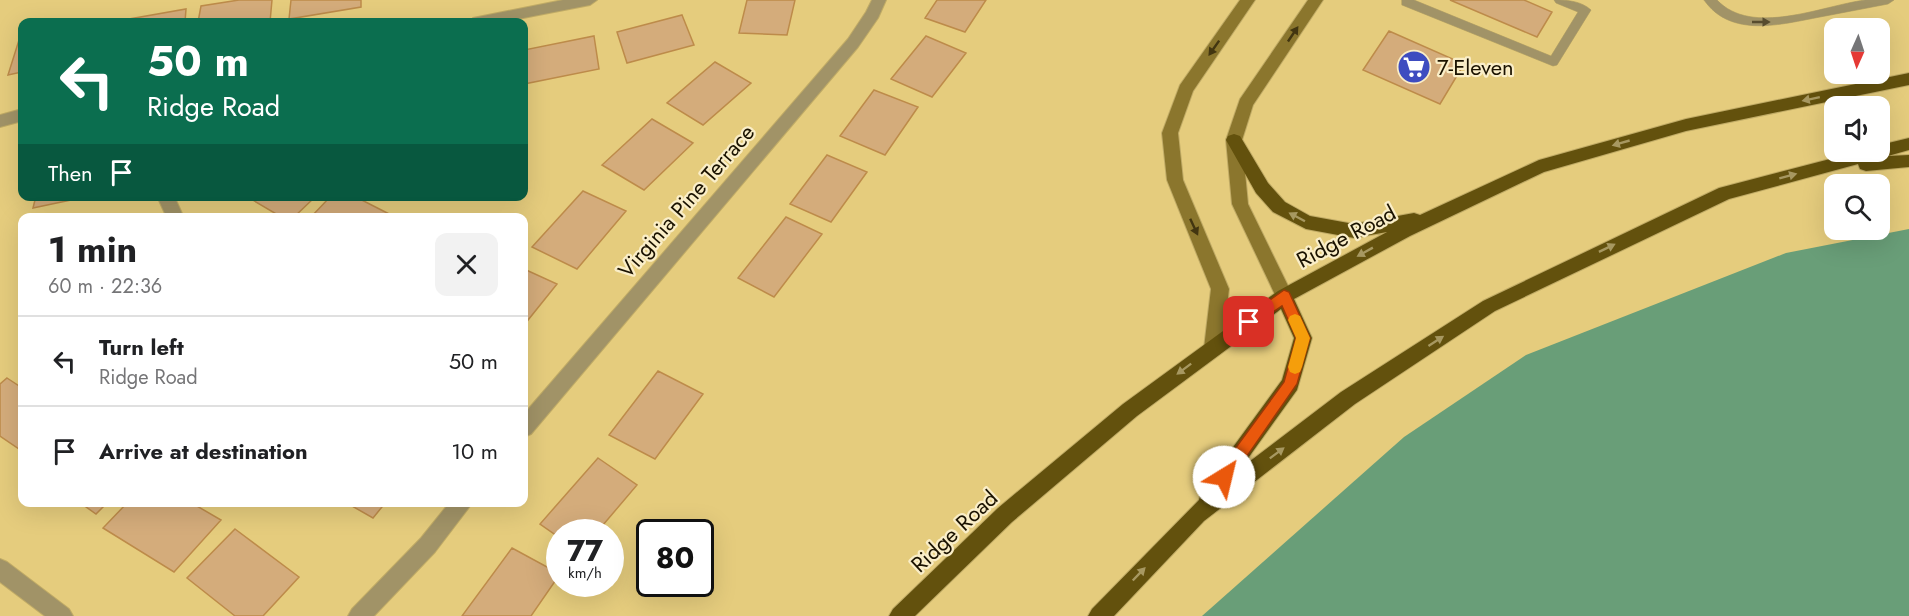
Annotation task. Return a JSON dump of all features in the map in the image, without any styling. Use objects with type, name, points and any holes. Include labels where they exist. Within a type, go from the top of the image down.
[{"type":"highway","name":"Ridge Road","points":[[900,616],[1005,515],[1130,410],[1284,296],[1436,216],[1539,167],[1675,128],[1909,79]]},
{"type":"highway","points":[[1234,140],[1262,188],[1279,207],[1306,222],[1354,231],[1436,216]]},
{"type":"highway","points":[[1197,514],[1348,398],[1488,306],[1725,193],[1909,144]]},
{"type":"highway","points":[[1819,168],[1909,161]]},
{"type":"highway","points":[[1099,616],[1197,514],[1290,384],[1303,338],[1284,296]]},
{"type":"street","points":[[498,18],[590,0]]},
{"type":"street","name":"Virginia Pine Terrace","points":[[528,423],[853,42],[873,14],[879,0]]},
{"type":"street","points":[[1213,348],[1220,290],[1175,180],[1170,133],[1186,89],[1248,0]]},
{"type":"street","points":[[1284,296],[1240,204],[1234,140],[1246,103],[1316,0]]},
{"type":"street","points":[[0,121],[18,116]]},
{"type":"street","points":[[359,616],[428,545],[459,507]]},
{"type":"street","points":[[0,568],[62,616]]},
{"type":"lane","points":[[1408,0],[1406,2],[1553,62],[1585,10],[1560,0]]},
{"type":"lane","points":[[1710,0],[1730,18],[1768,23],[1888,0]]},
{"type":"green space","points":[[1909,229],[1909,616],[1202,616],[1404,437],[1526,355],[1786,253],[1853,240],[1890,240],[1890,233]]},
{"type":"building","points":[[239,0],[272,0],[270,18],[199,18],[201,6]]},
{"type":"building","points":[[291,0],[361,0],[361,7],[289,18]]},
{"type":"building","points":[[747,0],[795,0],[787,35],[739,33]]},
{"type":"building","points":[[937,0],[986,0],[965,32],[925,18]]},
{"type":"building","name":"7-Eleven","points":[[1450,0],[1524,0],[1552,12],[1537,37]]},
{"type":"building","points":[[186,9],[185,18],[135,18]]},
{"type":"building","points":[[682,15],[694,45],[627,63],[617,32]]},
{"type":"building","name":"7-Eleven","points":[[1389,31],[1464,64],[1440,104],[1363,70]]},
{"type":"building","points":[[594,36],[599,69],[528,83],[528,49]]},
{"type":"building","points":[[926,36],[966,53],[932,97],[891,79]]},
{"type":"building","points":[[18,43],[18,73],[8,75]]},
{"type":"building","points":[[715,62],[751,83],[703,125],[667,103]]},
{"type":"building","points":[[874,90],[918,107],[885,155],[840,136]]},
{"type":"building","points":[[652,119],[693,143],[644,190],[602,165]]},
{"type":"building","points":[[827,155],[867,172],[831,222],[790,204]]},
{"type":"building","points":[[583,191],[626,211],[577,269],[532,247]]},
{"type":"building","points":[[35,201],[66,201],[33,208]]},
{"type":"building","points":[[254,201],[311,201],[298,213],[275,213]]},
{"type":"building","points":[[326,201],[364,201],[387,213],[315,213]]},
{"type":"building","points":[[786,217],[822,234],[774,297],[738,278]]},
{"type":"building","points":[[528,271],[557,284],[528,320]]},
{"type":"building","points":[[658,371],[703,394],[655,459],[609,435]]},
{"type":"building","points":[[7,378],[18,385],[18,448],[0,436],[0,384]]},
{"type":"building","points":[[598,458],[637,485],[608,519],[546,519],[546,528],[540,524]]},
{"type":"building","points":[[86,507],[103,507],[96,514]]},
{"type":"building","points":[[123,507],[199,507],[221,520],[174,572],[103,528]]},
{"type":"building","points":[[354,507],[382,507],[373,518]]},
{"type":"building","points":[[235,529],[299,577],[263,616],[235,616],[187,578]]},
{"type":"building","points":[[512,548],[546,566],[546,594],[531,616],[462,616]]},
{"type":"slow traffic","points":[[1295,320],[1303,338],[1295,367]]},
{"type":"place","name":"7-Eleven","points":[[1414,67]]},
{"type":"route","points":[[1224,477],[1290,384],[1303,338],[1284,296],[1249,322]]}]
